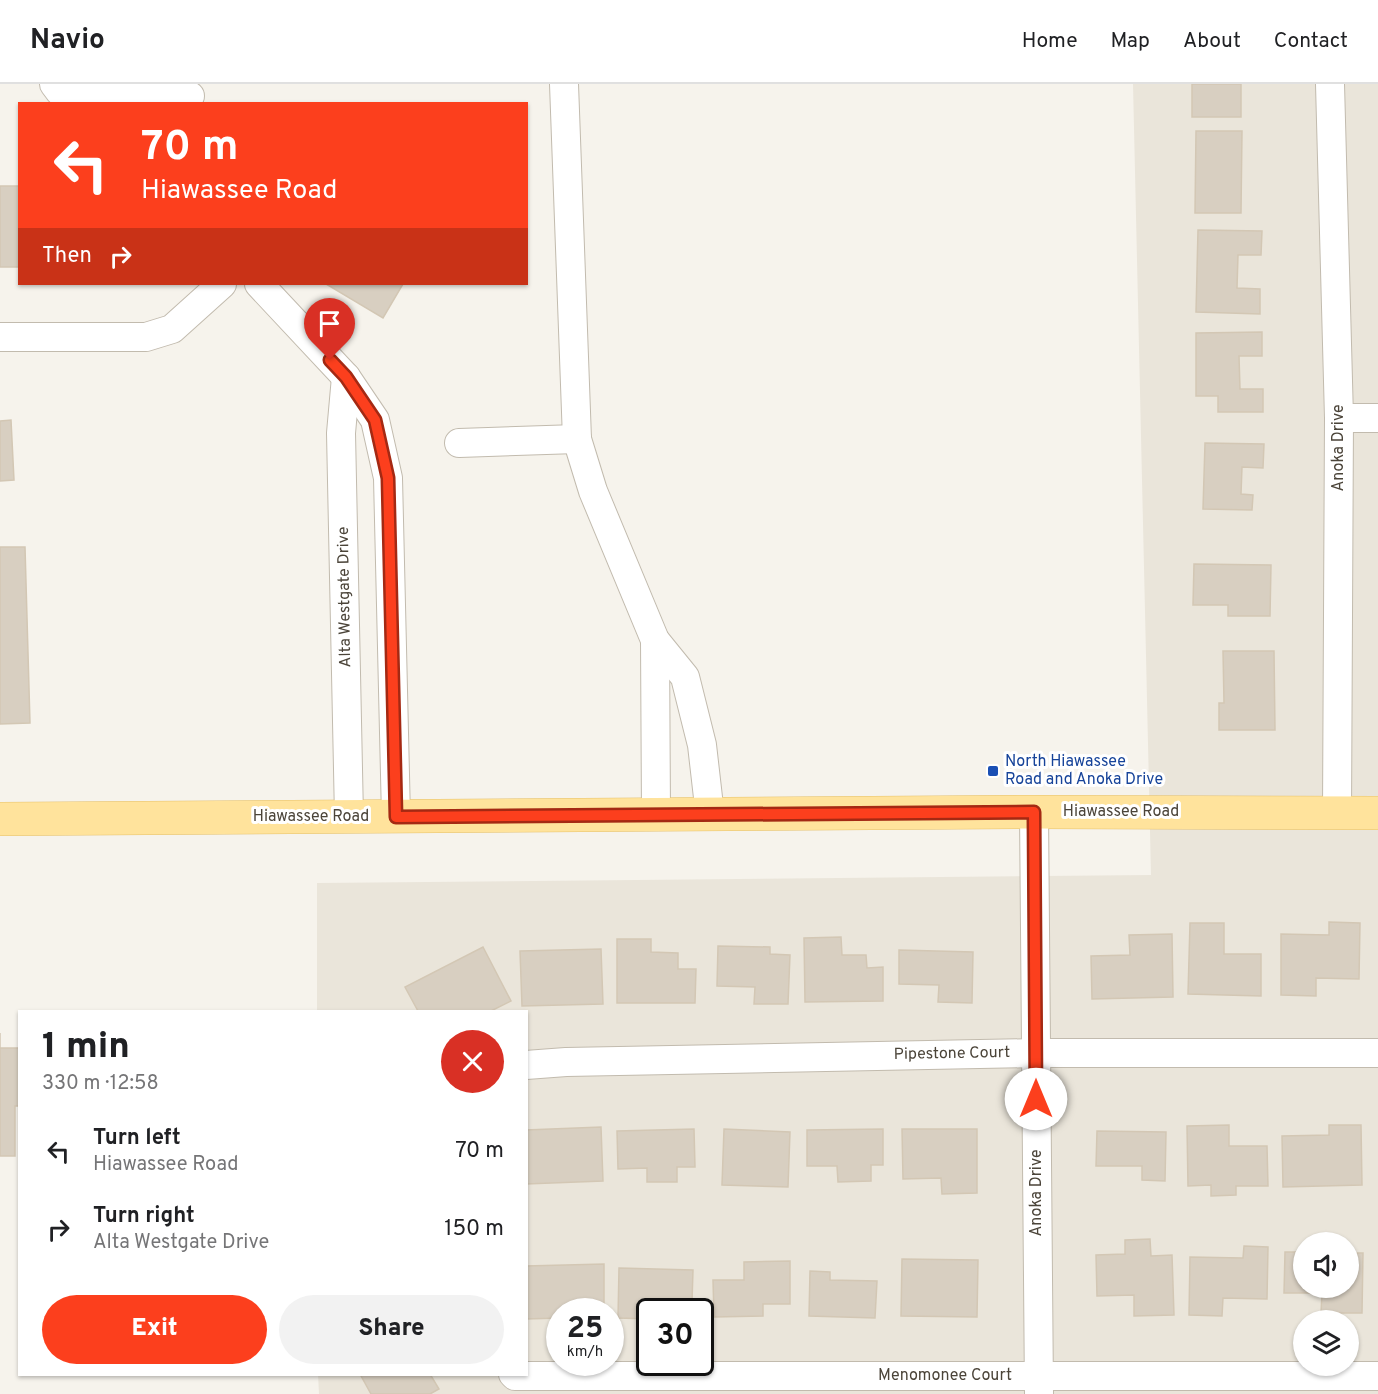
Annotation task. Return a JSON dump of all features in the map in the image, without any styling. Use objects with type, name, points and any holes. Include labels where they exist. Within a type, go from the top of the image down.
[{"type":"main road","name":"Hiawassee Road","points":[[0,819],[1034,812],[1378,813]]},
{"type":"street","points":[[54,84],[60,92],[74,97],[190,94]]},
{"type":"street","points":[[564,84],[578,439],[593,491],[655,640],[685,677],[702,745],[710,815]]},
{"type":"street","name":"Anoka Drive","points":[[1330,84],[1339,418],[1337,813]]},
{"type":"street","points":[[0,337],[146,338],[172,329],[221,285]]},
{"type":"street","points":[[260,285],[346,377],[375,420],[388,478],[396,817]]},
{"type":"street","name":"Alta Westgate Drive","points":[[346,377],[341,433],[349,817]]},
{"type":"street","points":[[1339,418],[1378,418]]},
{"type":"street","points":[[459,443],[578,439]]},
{"type":"street","points":[[655,640],[656,814]]},
{"type":"street","name":"Anoka Drive","points":[[1034,812],[1039,1385]]},
{"type":"street","name":"Pipestone Court","points":[[528,1065],[566,1062],[1036,1053],[1378,1053]]},
{"type":"street","name":"Menomonee Court","points":[[515,1376],[1039,1385],[1378,1376]]},
{"type":"shaded area","points":[[1133,84],[1378,84],[1378,1394],[319,1394],[318,1376],[528,1376],[528,1010],[317,1010],[317,883],[1151,875]]},
{"type":"building","points":[[1192,84],[1241,84],[1241,117],[1192,117]]},
{"type":"building","points":[[1196,131],[1242,131],[1241,213],[1195,213]]},
{"type":"building","points":[[0,186],[18,186],[18,267],[0,267]]},
{"type":"building","points":[[1198,230],[1262,231],[1261,255],[1238,255],[1237,288],[1260,289],[1260,314],[1196,312]]},
{"type":"building","points":[[328,285],[402,285],[383,318]]},
{"type":"building","points":[[1262,332],[1262,356],[1239,356],[1240,389],[1263,389],[1263,412],[1218,412],[1218,396],[1196,396],[1196,333]]},
{"type":"building","points":[[11,420],[14,480],[0,481],[0,421]]},
{"type":"building","points":[[1205,443],[1264,444],[1263,468],[1242,467],[1241,494],[1253,495],[1252,510],[1203,509]]},
{"type":"building","points":[[0,547],[25,547],[30,723],[0,724]]},
{"type":"building","points":[[1194,564],[1271,565],[1270,616],[1228,616],[1228,605],[1193,605]]},
{"type":"building","points":[[1223,651],[1274,651],[1275,730],[1219,730],[1219,703],[1224,703]]},
{"type":"building","points":[[1329,922],[1360,923],[1359,979],[1316,978],[1316,996],[1281,995],[1281,934],[1329,935]]},
{"type":"building","points":[[1190,923],[1224,923],[1224,954],[1261,954],[1261,996],[1188,994]]},
{"type":"building","points":[[1172,934],[1173,997],[1092,999],[1091,956],[1130,955],[1129,935]]},
{"type":"building","points":[[841,937],[842,955],[866,955],[867,968],[883,967],[883,1001],[805,1002],[804,938]]},
{"type":"building","points":[[617,939],[651,939],[651,952],[678,953],[678,969],[696,969],[695,1003],[617,1003]]},
{"type":"building","points":[[718,946],[770,947],[770,954],[790,955],[788,1004],[754,1004],[755,987],[717,986]]},
{"type":"building","points":[[483,947],[511,1001],[493,1010],[417,1010],[405,987]]},
{"type":"building","points":[[601,949],[603,1004],[522,1006],[520,951]]},
{"type":"building","points":[[899,950],[973,952],[972,1003],[938,1002],[939,985],[899,984]]},
{"type":"building","points":[[0,1048],[18,1048],[15,1156],[0,1156]]},
{"type":"building","points":[[1229,1125],[1229,1146],[1267,1146],[1268,1186],[1236,1186],[1236,1195],[1211,1196],[1211,1185],[1188,1186],[1187,1126]]},
{"type":"building","points":[[1329,1125],[1361,1125],[1362,1185],[1283,1187],[1282,1136],[1329,1135]]},
{"type":"building","points":[[601,1127],[603,1181],[528,1184],[528,1130]]},
{"type":"building","points":[[694,1129],[695,1167],[677,1167],[677,1182],[647,1182],[647,1168],[618,1169],[617,1131]]},
{"type":"building","points":[[724,1129],[790,1132],[788,1187],[722,1185]]},
{"type":"building","points":[[883,1129],[883,1165],[871,1165],[871,1181],[838,1182],[837,1166],[807,1166],[807,1130]]},
{"type":"building","points":[[902,1129],[977,1129],[977,1193],[942,1194],[941,1178],[903,1179]]},
{"type":"building","points":[[1097,1131],[1166,1132],[1165,1181],[1142,1180],[1142,1166],[1096,1166]]},
{"type":"building","points":[[1150,1239],[1151,1256],[1172,1255],[1174,1315],[1134,1316],[1134,1295],[1097,1296],[1096,1255],[1125,1254],[1125,1240]]},
{"type":"building","points":[[1244,1246],[1268,1247],[1267,1299],[1223,1298],[1222,1316],[1189,1315],[1190,1257],[1243,1258]]},
{"type":"building","points":[[1285,1252],[1293,1252],[1293,1293],[1284,1293]]},
{"type":"building","points":[[1359,1253],[1363,1253],[1362,1313],[1359,1313],[1359,1310],[1321,1310],[1322,1298],[1359,1298]]},
{"type":"building","points":[[902,1259],[978,1260],[977,1317],[901,1316]]},
{"type":"building","points":[[790,1261],[790,1304],[763,1304],[763,1316],[714,1317],[713,1280],[744,1280],[744,1262]]},
{"type":"building","points":[[604,1264],[604,1298],[546,1298],[546,1318],[528,1319],[528,1266]]},
{"type":"building","points":[[619,1268],[693,1270],[692,1298],[636,1298],[636,1319],[624,1318],[624,1298],[618,1298]]},
{"type":"building","points":[[810,1271],[830,1272],[830,1280],[877,1281],[875,1318],[809,1316]]},
{"type":"building","points":[[361,1376],[431,1376],[439,1389],[430,1394],[371,1394]]},
{"type":"place","name":"North Hiawassee Road and Anoka Drive","points":[[993,771]]},
{"type":"route","points":[[330,360],[346,377],[375,420],[388,478],[396,817],[1034,812],[1036,1099]]}]
